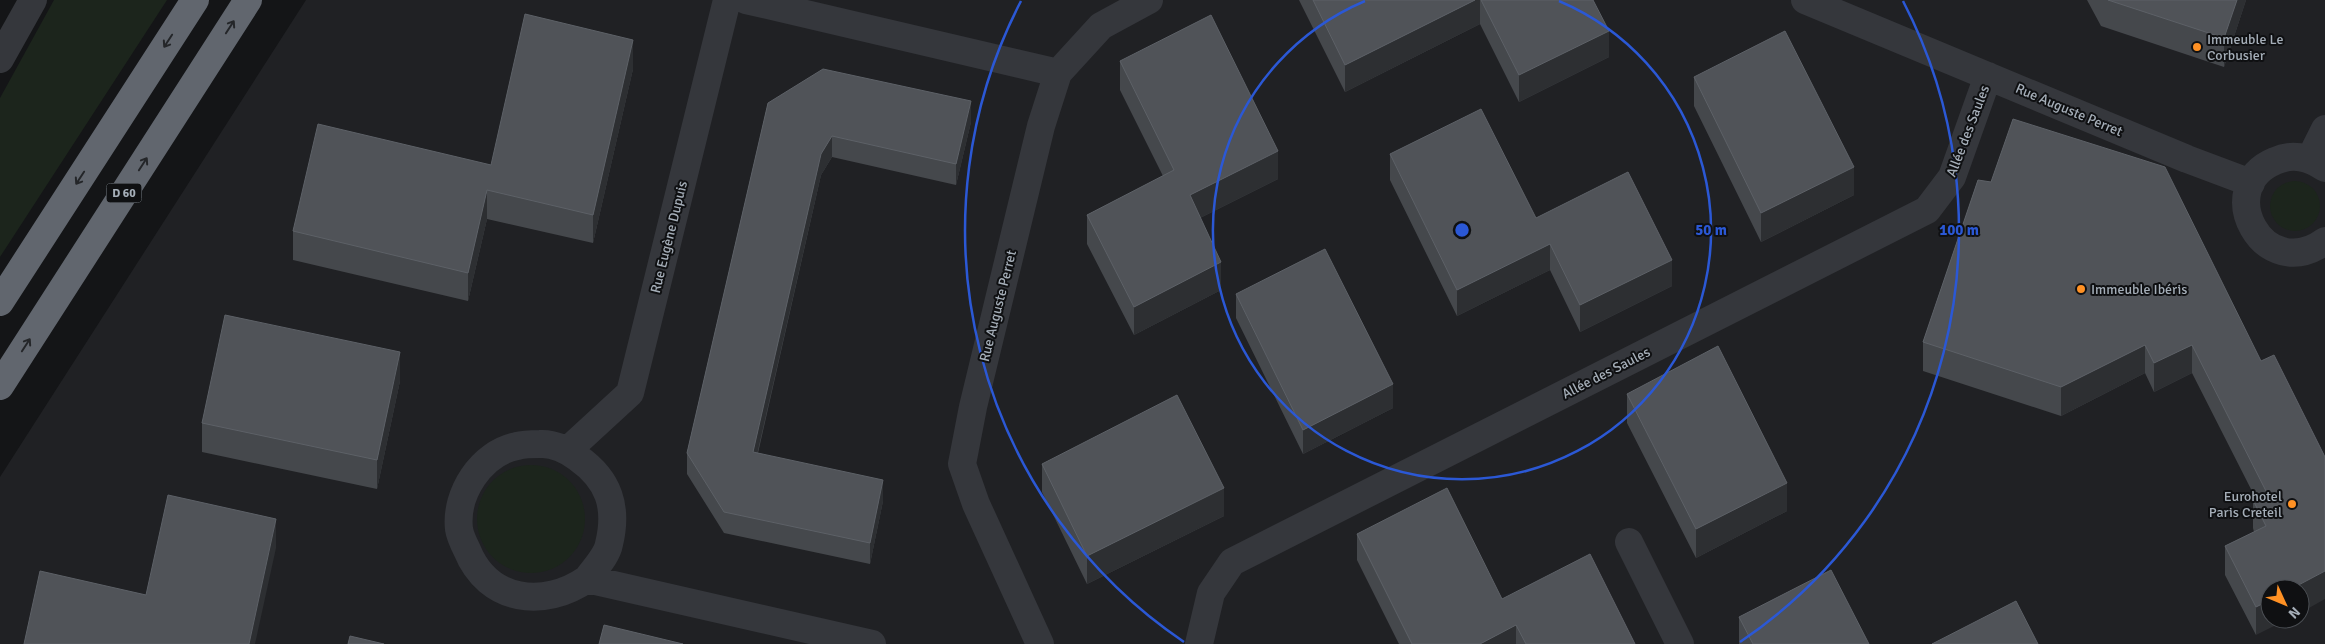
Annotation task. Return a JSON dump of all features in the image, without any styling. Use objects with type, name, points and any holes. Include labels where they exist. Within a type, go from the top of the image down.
[{"type":"highway","points":[[0,302],[195,0]]},
{"type":"highway","name":"D 60","points":[[0,386],[248,0]]},
{"type":"street","points":[[0,59],[33,0]]},
{"type":"street","name":"Rue Eugène Dupuis","points":[[568,450],[630,393],[727,0]]},
{"type":"street","points":[[746,0],[1058,73]]},
{"type":"street","name":"Rue Auguste Perret","points":[[1033,642],[976,504],[962,464],[973,407],[1041,126],[1058,73],[1101,26],[1149,0]]},
{"type":"street","name":"Rue Auguste Perret","points":[[1805,0],[2187,160],[2251,183]]},
{"type":"street","name":"Allée des Saules","points":[[1199,644],[1210,593],[1232,562],[1927,210],[1952,177],[1988,76]]},
{"type":"street","points":[[2322,251],[2286,252],[2272,248],[2260,239],[2251,226],[2246,212],[2246,197],[2251,183],[2259,171],[2270,163],[2283,157],[2297,156],[2318,163],[2325,129]]},
{"type":"street","points":[[543,444],[568,450],[595,470],[610,496],[613,520],[609,546],[587,579],[575,587],[550,596],[520,597],[493,585],[474,567],[459,530],[459,510],[468,485],[479,468],[500,452],[516,446],[543,444]]},
{"type":"street","points":[[1629,542],[1680,644]]},
{"type":"street","points":[[587,579],[872,644]]},
{"type":"shaded area","points":[[54,0],[167,0],[0,257],[0,98]]},
{"type":"shaded area","points":[[306,0],[2325,0],[2325,644],[0,644],[0,477]]},
{"type":"shaded area","points":[[2295,181],[2309,185],[2316,192],[2320,206],[2316,220],[2309,227],[2295,231],[2281,227],[2274,220],[2270,206],[2274,192],[2281,185]]},
{"type":"shaded area","points":[[531,465],[552,469],[569,481],[581,498],[585,519],[581,540],[569,557],[552,569],[531,573],[510,569],[493,557],[481,540],[477,519],[481,498],[493,481],[510,469]]},
{"type":"building","points":[[1313,0],[1475,0],[1345,65]]},
{"type":"building","points":[[1481,0],[1593,0],[1609,31],[1519,75]]},
{"type":"building","points":[[2108,0],[2237,0],[2224,38]]},
{"type":"building","points":[[525,14],[633,40],[593,215],[487,190],[468,273],[293,231],[318,124],[491,165]]},
{"type":"building","points":[[1211,15],[1278,151],[1190,195],[1221,262],[1134,307],[1087,215],[1174,170],[1120,61]]},
{"type":"building","points":[[1785,31],[1854,167],[1761,213],[1694,77]]},
{"type":"building","points":[[823,69],[971,101],[956,164],[832,136],[821,154],[753,452],[883,480],[870,543],[724,512],[687,453],[768,103]]},
{"type":"building","points":[[1481,109],[1536,218],[1628,172],[1672,260],[1580,305],[1550,244],[1457,290],[1390,154]]},
{"type":"building","name":"Immeuble Ibéris","points":[[2013,119],[2165,167],[2261,361],[2274,355],[2325,457],[2325,571],[2310,579],[2260,579],[2260,605],[2256,607],[2225,546],[2266,526],[2253,500],[2267,493],[2192,345],[2154,363],[2145,345],[2061,387],[1923,342],[1978,180],[1991,182]]},
{"type":"building","points":[[1325,249],[1393,384],[1303,430],[1236,294]]},
{"type":"building","points":[[225,315],[400,352],[377,460],[202,423]]},
{"type":"building","points":[[1718,346],[1787,483],[1696,529],[1627,394]]},
{"type":"building","points":[[1177,395],[1224,488],[1087,556],[1042,464]]},
{"type":"building","points":[[1447,488],[1502,599],[1590,554],[1635,644],[1526,644],[1516,625],[1480,644],[1412,644],[1357,534]]},
{"type":"building","points":[[168,495],[276,519],[249,644],[24,644],[40,571],[146,595]]},
{"type":"building","points":[[1831,570],[1869,644],[1753,644],[1739,617]]},
{"type":"building","points":[[2016,601],[2038,644],[1932,644]]},
{"type":"building","points":[[604,625],[683,644],[599,644]]},
{"type":"building","points":[[350,636],[384,644],[348,644]]},
{"type":"place","name":"Immeuble Le Corbusier","points":[[2197,47]]},
{"type":"place","name":"Immeuble Ibéris","points":[[2081,289]]},
{"type":"place","name":"Eurohotel Paris Creteil","points":[[2292,504]]}]
